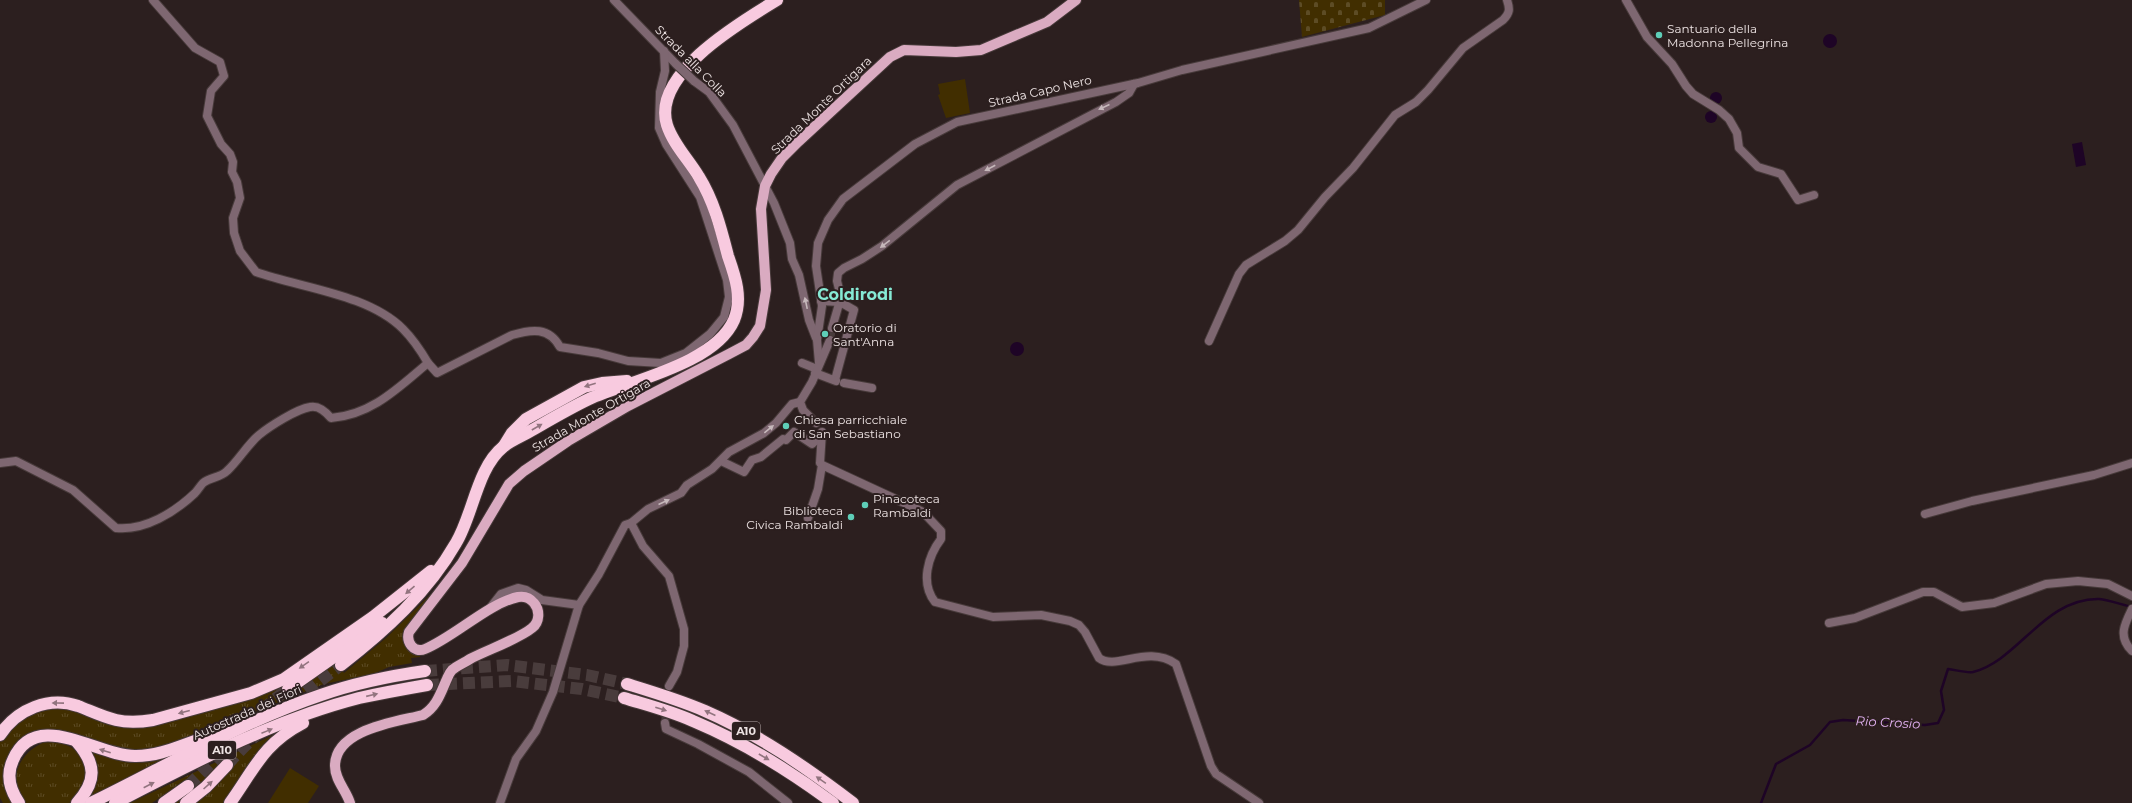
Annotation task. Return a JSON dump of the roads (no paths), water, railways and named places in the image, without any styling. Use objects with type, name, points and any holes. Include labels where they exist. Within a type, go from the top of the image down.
[{"type":"highway","points":[[341,665],[378,635],[430,582],[458,540],[487,468],[504,447],[512,433],[526,419],[584,387],[602,382],[642,380],[672,368],[714,344],[722,337],[734,320],[738,298],[737,287],[712,202],[700,177],[672,137],[667,126],[665,106],[667,96],[677,79],[724,34],[778,0]]},
{"type":"highway","points":[[0,735],[16,717],[27,710],[49,703],[69,704],[117,720],[141,722],[251,694],[284,679],[374,618],[404,595],[450,554]]},
{"type":"highway","points":[[288,689],[413,600]]},
{"type":"highway","name":"Autostrada dei Fiori","points":[[90,803],[237,730],[322,694],[377,680],[425,671]]},
{"type":"highway","name":"A10","points":[[627,684],[683,702],[732,724],[785,755],[853,803]]},
{"type":"highway","name":"Autostrada dei Fiori","points":[[114,803],[243,740],[334,706],[388,692],[427,685]]},
{"type":"highway","name":"A10","points":[[624,698],[682,717],[730,738],[787,772],[833,803]]},
{"type":"highway","points":[[230,803],[255,763],[276,740],[334,706]]},
{"type":"highway","points":[[19,803],[11,788],[9,778],[10,769],[17,752],[24,745],[39,736],[59,735],[121,756],[142,756],[174,749],[204,738],[237,730]]},
{"type":"highway","points":[[77,742],[88,757],[92,772],[89,786],[77,803]]},
{"type":"highway","points":[[186,803],[206,787],[228,765]]},
{"type":"highway","points":[[164,803],[188,786]]},
{"type":"main road","name":"Strada Monte Ortigara","points":[[350,803],[337,778],[335,765],[337,754],[353,736],[367,730],[423,715],[430,710],[439,699],[450,671],[475,656],[533,627],[538,618],[537,607],[529,599],[524,597],[513,599],[489,610],[470,624],[425,649],[416,649],[410,644],[408,636],[409,632],[462,563],[509,484],[537,461],[568,441],[689,374],[746,345],[760,326],[766,290],[761,209],[765,186],[782,158],[890,57],[904,50],[956,52],[982,50],[1047,22],[1076,0]]},
{"type":"street","points":[[153,0],[195,48],[220,62],[223,68],[224,76],[211,91],[207,116],[222,144],[230,154],[232,172],[240,198],[233,218],[234,233],[248,263],[256,272],[361,303],[388,317],[402,328],[420,349],[428,363],[437,372],[512,335],[537,331],[547,333],[554,337],[560,347],[566,349],[598,353],[628,361],[663,365],[686,353],[710,334],[724,317],[729,297],[727,280],[700,197],[666,144],[659,128],[660,92],[665,71],[664,51]]},
{"type":"street","name":"Strada alla Colla","points":[[614,0],[676,64],[694,81],[709,92],[733,125],[774,202],[790,243],[792,260],[799,275],[809,320],[817,340]]},
{"type":"street","name":"Strada Capo Nero","points":[[817,368],[817,340],[822,301],[816,258],[818,243],[828,220],[843,199],[915,144],[957,122],[1134,84],[1182,70],[1369,28],[1426,0]]},
{"type":"street","points":[[1209,341],[1236,281],[1246,265],[1285,241],[1298,230],[1329,192],[1353,168],[1395,115],[1416,102],[1463,48],[1508,15],[1510,9],[1507,0]]},
{"type":"street","points":[[1626,0],[1647,37],[1672,64],[1686,86],[1693,94],[1720,110],[1730,119],[1737,132],[1739,148],[1758,167],[1781,174],[1798,200],[1814,195]]},
{"type":"street","points":[[832,328],[841,297],[837,282],[838,273],[844,268],[862,259],[882,246],[957,185],[1116,102],[1129,93],[1134,84]]},
{"type":"street","points":[[822,301],[840,302],[854,310],[838,381]]},
{"type":"street","points":[[816,423],[803,410],[800,402],[830,340]]},
{"type":"street","points":[[802,362],[817,368],[838,381],[872,388]]},
{"type":"street","points":[[0,463],[16,461],[73,490],[116,528],[125,529],[150,524],[174,510],[196,492],[201,484],[207,480],[222,476],[259,435],[297,412],[311,406],[320,408],[331,418],[351,414],[374,405],[388,397],[428,363]]},
{"type":"street","points":[[674,378],[689,374]]},
{"type":"street","points":[[500,803],[516,758],[533,735],[553,692],[579,605],[599,574],[625,525],[631,523],[648,509],[681,493],[687,485],[698,480],[733,449],[764,433],[776,423],[792,404],[800,402]]},
{"type":"street","points":[[721,461],[744,472],[752,460],[761,458],[783,439],[786,440],[794,432],[812,444],[822,433],[820,463],[822,465],[818,489],[808,518]]},
{"type":"street","points":[[1925,514],[1972,501],[2094,475],[2132,463]]},
{"type":"street","points":[[822,465],[923,512],[941,531],[941,539],[932,551],[928,562],[927,580],[931,598],[935,602],[993,617],[1041,615],[1070,620],[1079,625],[1085,632],[1099,658],[1104,662],[1109,663],[1135,657],[1152,656],[1163,657],[1176,664],[1211,766],[1216,774],[1259,803]]},
{"type":"street","points":[[631,523],[643,546],[669,576],[684,629],[684,646],[677,672],[669,686]]},
{"type":"street","points":[[1829,623],[1855,618],[1923,592],[1934,592],[1962,607],[1994,603],[2046,584],[2078,581],[2108,584],[2132,596]]},
{"type":"street","points":[[489,610],[501,594],[518,588],[526,590],[542,600],[579,605]]},
{"type":"street","points":[[2132,609],[2123,630],[2124,641],[2132,651]]},
{"type":"street","points":[[665,722],[666,729],[698,744],[749,772],[788,803]]},
{"type":"waterway","name":"Rio Crosio","points":[[1761,803],[1776,764],[1810,745],[1830,722],[1843,720],[1925,725],[1938,723],[1944,710],[1941,691],[1948,669],[1973,672],[1989,666],[2004,656],[2062,608],[2080,601],[2099,599],[2132,607]]},
{"type":"tunnel","points":[[830,340],[832,328]]},
{"type":"tunnel","points":[[227,765],[282,712],[341,665]]},
{"type":"tunnel","points":[[425,671],[507,665],[587,675],[627,684]]},
{"type":"tunnel","points":[[427,685],[512,681],[582,689],[624,698]]},
{"type":"tunnel","points":[[665,723],[669,686]]},
{"type":"tunnel","points":[[250,724],[271,702],[288,689]]},
{"type":"tunnel","points":[[188,786],[227,748]]},
{"type":"place","name":"Santuario della Madonna Pellegrina","points":[[1659,35]]},
{"type":"place","name":"Oratorio di Sant'Anna","points":[[825,334]]},
{"type":"place","name":"Chiesa parricchiale di San Sebastiano","points":[[786,426]]},
{"type":"place","name":"Pinacoteca Rambaldi","points":[[865,505]]},
{"type":"place","name":"Biblioteca Civica Rambaldi","points":[[851,517]]},
{"type":"district","name":"Coldirodi","points":[[855,294]]}]
